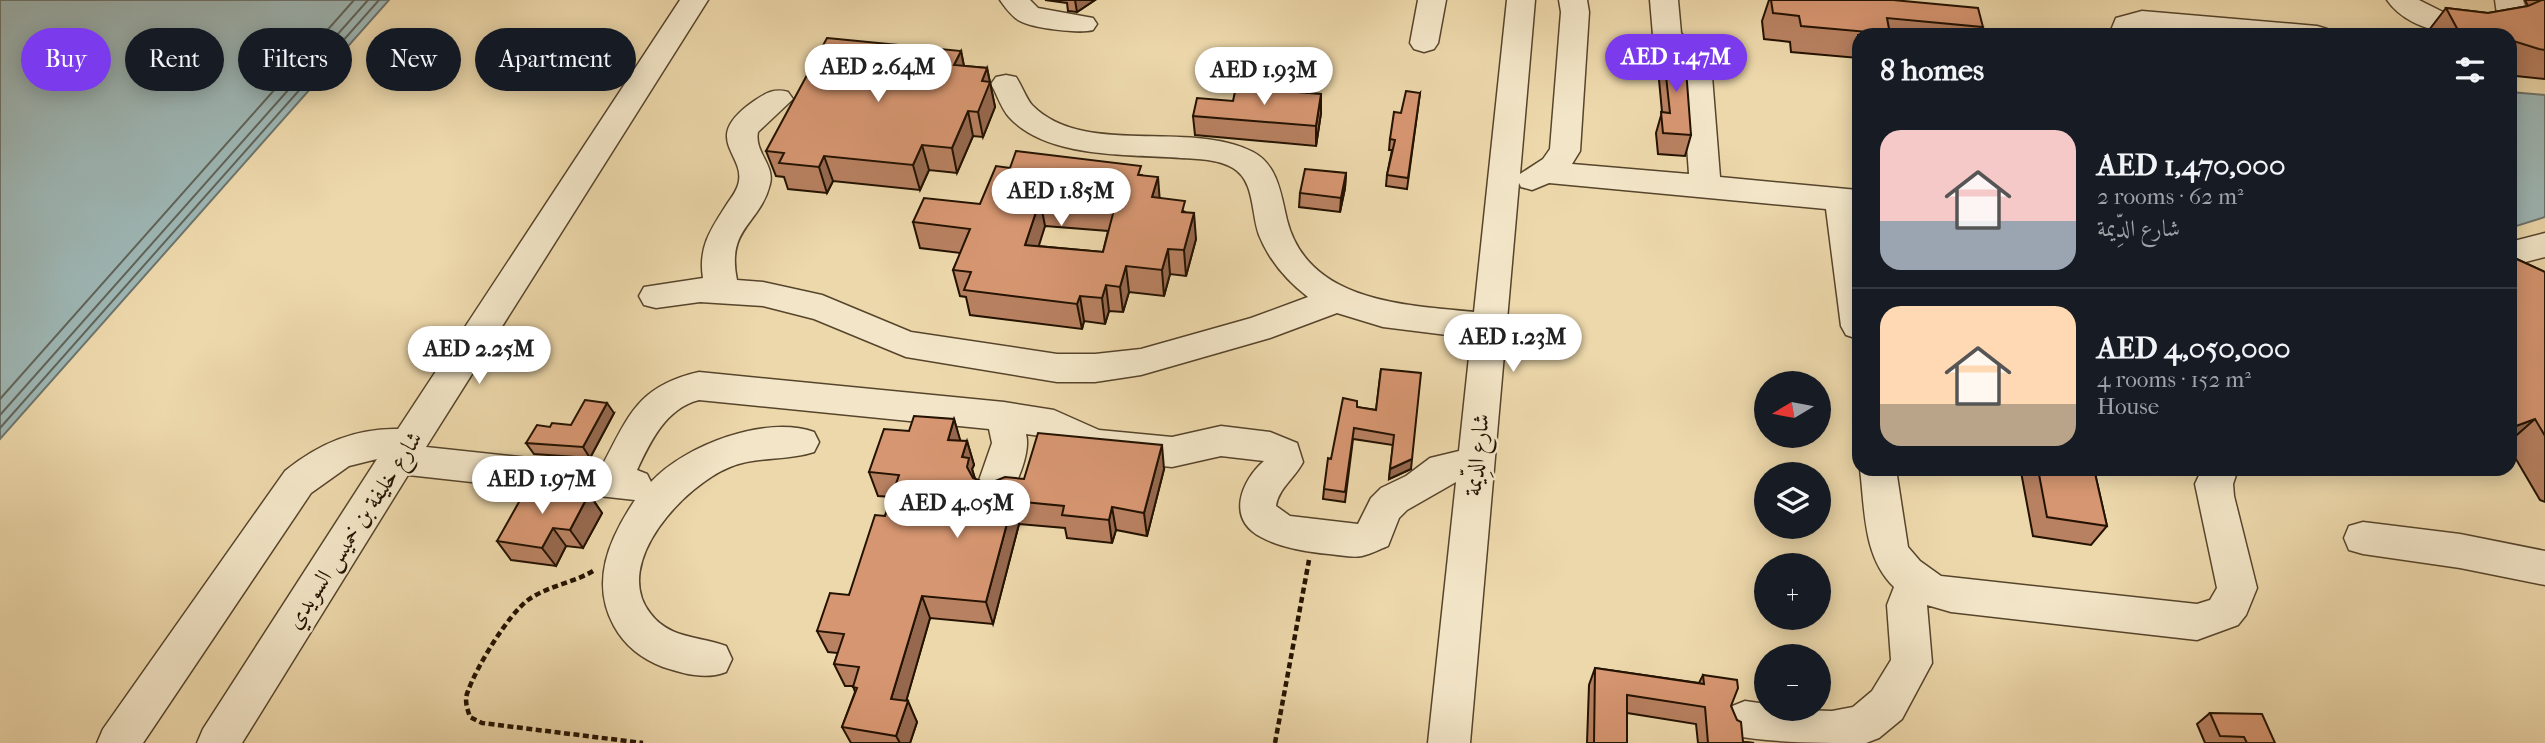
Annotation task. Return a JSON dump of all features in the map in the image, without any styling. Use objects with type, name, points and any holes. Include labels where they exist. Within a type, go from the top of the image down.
[{"type":"street","name":"شارع خليفة بن خميس السويدي","points":[[218,743],[694,0]]},
{"type":"street","points":[[1013,0],[1029,15],[1083,24]]},
{"type":"street","points":[[1424,43],[1432,0]]},
{"type":"street","name":"شارع الدِّيمة","points":[[1449,743],[1521,0]]},
{"type":"street","points":[[1502,197],[1546,172],[1560,159],[1567,141],[1576,6],[1573,0]]},
{"type":"street","points":[[1664,0],[1667,35],[1690,62],[1697,76],[1705,185]]},
{"type":"street","points":[[2401,0],[2426,16],[2447,24],[2487,28],[2502,24],[2510,18],[2512,8],[2509,0]]},
{"type":"street","points":[[2125,28],[2126,24],[2142,20],[2235,28]]},
{"type":"street","points":[[1006,84],[1010,99],[1020,113],[1035,124],[1054,132],[1083,139],[1212,151],[1244,160],[1263,180],[1276,237],[1305,277],[1338,299],[1375,312],[1490,327]]},
{"type":"street","points":[[722,289],[715,261],[717,247],[755,182],[754,169],[741,142],[742,133],[753,117],[778,99]]},
{"type":"street","points":[[1546,172],[1850,200],[1852,232]]},
{"type":"street","points":[[2517,252],[2545,245]]},
{"type":"street","points":[[656,296],[722,289],[763,295],[822,308],[906,344],[1056,368],[1095,368],[1141,362],[1258,329],[1338,299]]},
{"type":"street","points":[[612,482],[655,407],[674,392],[691,387],[1004,416],[1054,424],[1094,444],[1153,452],[1172,452],[1221,441],[1276,448],[1284,454],[1285,462],[1259,492],[1260,514],[1271,526],[1280,530],[1354,540],[1368,538],[1378,529],[1384,509],[1394,499],[1419,487],[1443,469],[1476,463]]},
{"type":"street","points":[[995,489],[1010,443],[1004,416]]},
{"type":"street","points":[[712,659],[659,646],[640,631],[627,611],[621,589],[622,566],[628,542],[641,518],[665,489],[707,461],[744,446],[801,442]]},
{"type":"street","points":[[118,743],[298,482],[332,456],[372,444],[404,452],[665,489]]},
{"type":"street","points":[[1879,476],[1889,548],[1900,568],[1919,584],[1951,595],[2197,622],[2214,619],[2227,612],[2235,601],[2237,588],[2215,496],[2214,484],[2217,476]]},
{"type":"street","points":[[2363,538],[2460,551],[2545,568]]},
{"type":"street","points":[[1745,721],[1832,731],[1864,724],[1887,705],[1912,663],[1908,605],[1910,596],[1919,584]]},
{"type":"path","points":[[1275,743],[1313,535]]},
{"type":"path","points":[[628,542],[577,582],[529,599],[513,615],[467,692],[466,705],[470,717],[482,723],[643,743]]},
{"type":"water","points":[[0,0],[389,0],[352,42],[352,28],[238,28],[238,91],[308,91],[0,439]]},
{"type":"water","points":[[2517,93],[2545,95],[2545,217],[2517,226]]},
{"type":"building","points":[[1771,0],[1893,0],[1978,8],[1983,27],[1887,18],[1889,28],[1852,28],[1852,31],[1801,26],[1799,16],[1773,13]]},
{"type":"building","points":[[2545,0],[2545,50],[2517,42],[2517,28],[2457,28],[2446,8],[2488,13]]},
{"type":"building","points":[[827,38],[961,51],[954,65],[987,68],[982,81],[990,82],[978,112],[968,111],[952,148],[922,145],[913,165],[824,156],[819,167],[779,163],[784,153],[766,151]]},
{"type":"building","points":[[1663,48],[1680,50],[1685,56],[1691,135],[1663,133],[1661,112],[1670,113]]},
{"type":"building","points":[[1236,87],[1321,94],[1316,126],[1193,116],[1197,98],[1233,101]]},
{"type":"building","points":[[1406,91],[1420,93],[1408,178],[1387,175],[1395,140],[1390,139],[1394,112],[1401,113]]},
{"type":"building","points":[[1016,151],[1141,166],[1138,175],[1158,177],[1152,197],[1185,201],[1182,212],[1194,213],[1184,250],[1168,249],[1162,270],[1126,266],[1120,287],[1106,285],[1102,298],[1080,296],[1077,304],[964,290],[971,272],[953,270],[970,229],[913,222],[924,198],[980,204],[996,166],[1010,168]],"holes":[[[1040,200],[1115,206],[1103,252],[1025,245]]]},
{"type":"building","points":[[1305,169],[1346,173],[1341,198],[1300,193]]},
{"type":"building","points":[[2517,259],[2545,272],[2545,436],[2535,419],[2517,426]]},
{"type":"building","points":[[1381,369],[1421,373],[1412,459],[1390,469],[1394,435],[1354,428],[1345,492],[1324,489],[1328,458],[1331,459],[1343,398],[1357,401],[1357,407],[1376,410]]},
{"type":"building","points":[[585,400],[607,403],[583,447],[526,443],[537,425],[571,425]]},
{"type":"building","points":[[914,416],[954,419],[948,440],[967,441],[962,457],[969,458],[967,467],[973,478],[988,484],[1005,477],[1024,479],[1038,433],[1162,445],[1144,513],[1112,507],[1109,520],[1062,515],[1064,506],[1013,501],[986,602],[922,596],[891,699],[908,701],[896,736],[842,727],[857,688],[853,687],[859,667],[834,664],[844,634],[817,631],[830,593],[849,595],[875,515],[885,516],[899,475],[869,472],[884,429],[909,431]]},
{"type":"building","points":[[2039,476],[2096,476],[2107,526],[2047,517]]},
{"type":"building","points":[[528,486],[589,494],[570,530],[553,528],[542,548],[497,541]]},
{"type":"building","points":[[1595,668],[1704,684],[1703,675],[1737,680],[1738,688],[1731,706],[1737,720],[1741,722],[1743,742],[1754,743],[1708,743],[1705,707],[1627,695],[1627,743],[1594,743]]},
{"type":"building","points":[[2210,713],[2262,714],[2275,743],[2247,743],[2244,737],[2220,736]]}]
